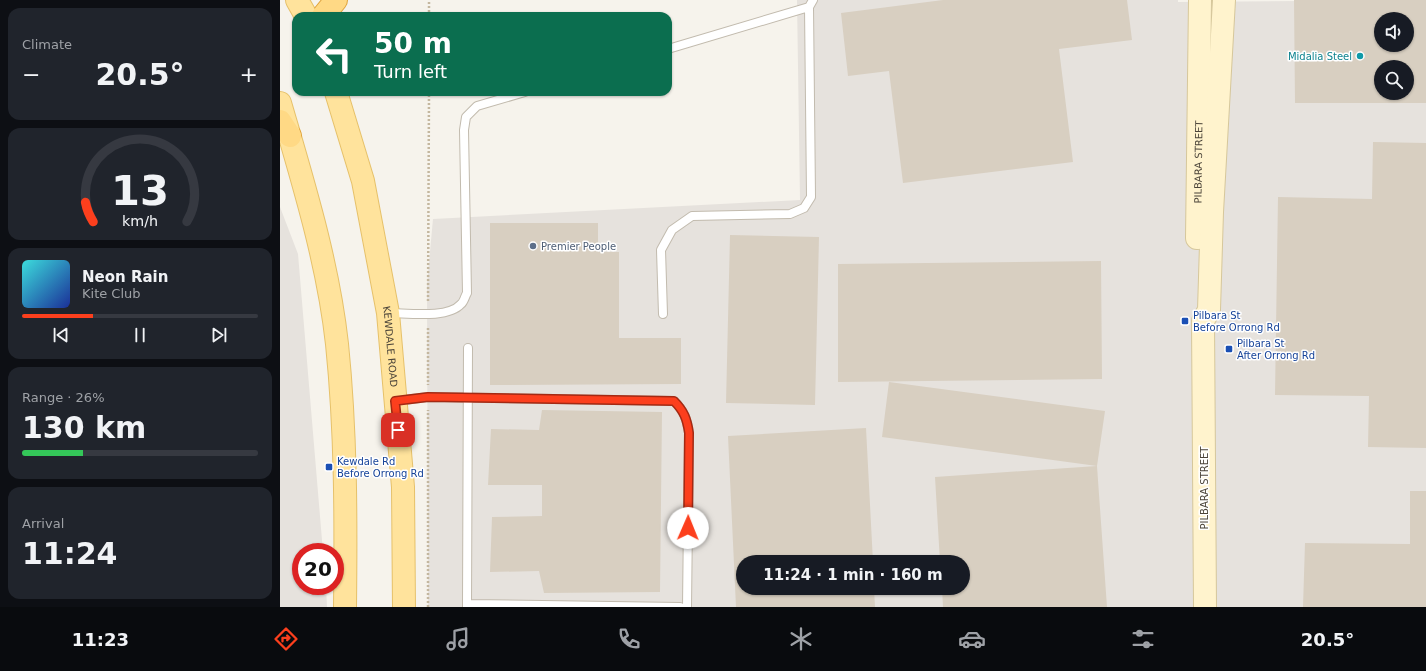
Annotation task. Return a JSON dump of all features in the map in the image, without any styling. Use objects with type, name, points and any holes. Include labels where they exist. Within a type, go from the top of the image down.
[{"type":"highway","points":[[326,12],[336,0]]},
{"type":"main road","points":[[298,0],[304,12]]},
{"type":"main road","name":"PILBARA STREET","points":[[1200,0],[1196,309],[1203,321],[1205,607]]},
{"type":"main road","name":"PILBARA STREET","points":[[1203,321],[1210,310],[1212,212],[1224,0]]},
{"type":"main road","name":"KEWDALE ROAD","points":[[337,96],[363,181],[388,313],[403,486],[404,607]]},
{"type":"main road","points":[[280,103],[285,129],[320,247],[336,343],[346,484],[345,607]]},
{"type":"lane","points":[[663,314],[661,250],[672,230],[692,216],[790,214],[804,208],[811,197],[811,4],[672,48]]},
{"type":"lane","points":[[388,313],[450,312],[462,304],[467,293],[464,130],[466,117],[477,106],[511,96]]},
{"type":"lane","points":[[468,348],[467,605],[680,607]]},
{"type":"lane","points":[[395,401],[428,397],[674,401],[681,407],[687,418],[689,433],[687,607]]},
{"type":"path","points":[[429,0],[429,12]]},
{"type":"path","points":[[428,607],[429,96]]},
{"type":"shaded area","points":[[797,0],[1178,0],[1178,2],[1426,0],[1426,607],[428,607],[427,284],[433,219],[800,200]]},
{"type":"shaded area","points":[[280,207],[298,254],[322,543],[292,543],[292,595],[326,595],[327,607],[280,607]]},
{"type":"building","points":[[943,0],[1127,0],[1132,40],[1059,49],[1073,162],[903,183],[889,71],[848,76],[841,13]]},
{"type":"building","name":"Midalia Steel","points":[[1294,0],[1426,0],[1426,103],[1295,103]]},
{"type":"building","points":[[1373,142],[1426,143],[1426,448],[1368,447],[1369,396],[1275,395],[1278,197],[1372,199]]},
{"type":"building","points":[[490,223],[598,223],[598,252],[619,252],[619,338],[681,338],[681,384],[490,385]]},
{"type":"building","points":[[730,235],[819,237],[815,405],[726,403]]},
{"type":"building","points":[[1101,261],[1102,379],[838,382],[838,264]]},
{"type":"building","points":[[889,382],[1105,411],[1097,466],[882,437]]},
{"type":"building","points":[[542,410],[662,412],[660,592],[544,593],[539,571],[490,572],[492,517],[542,516],[542,485],[488,485],[491,429],[539,430]]},
{"type":"building","points":[[866,428],[873,555],[736,555],[736,595],[874,595],[875,607],[736,607],[728,436]]},
{"type":"building","points":[[1097,466],[1107,607],[943,607],[942,595],[970,595],[970,555],[940,555],[935,477]]},
{"type":"building","points":[[1410,491],[1426,491],[1426,607],[1303,607],[1305,543],[1410,544]]},
{"type":"place","name":"Midalia Steel","points":[[1360,56]]},
{"type":"place","name":"Premier People","points":[[533,246]]},
{"type":"place","name":"Pilbara St Before Orrong Rd","points":[[1185,321]]},
{"type":"place","name":"Pilbara St After Orrong Rd","points":[[1229,349]]},
{"type":"place","name":"Kewdale Rd Before Orrong Rd","points":[[329,467]]},
{"type":"route","points":[[398,430],[395,401],[428,397],[674,401],[681,407],[687,418],[689,433],[688,528]]}]
